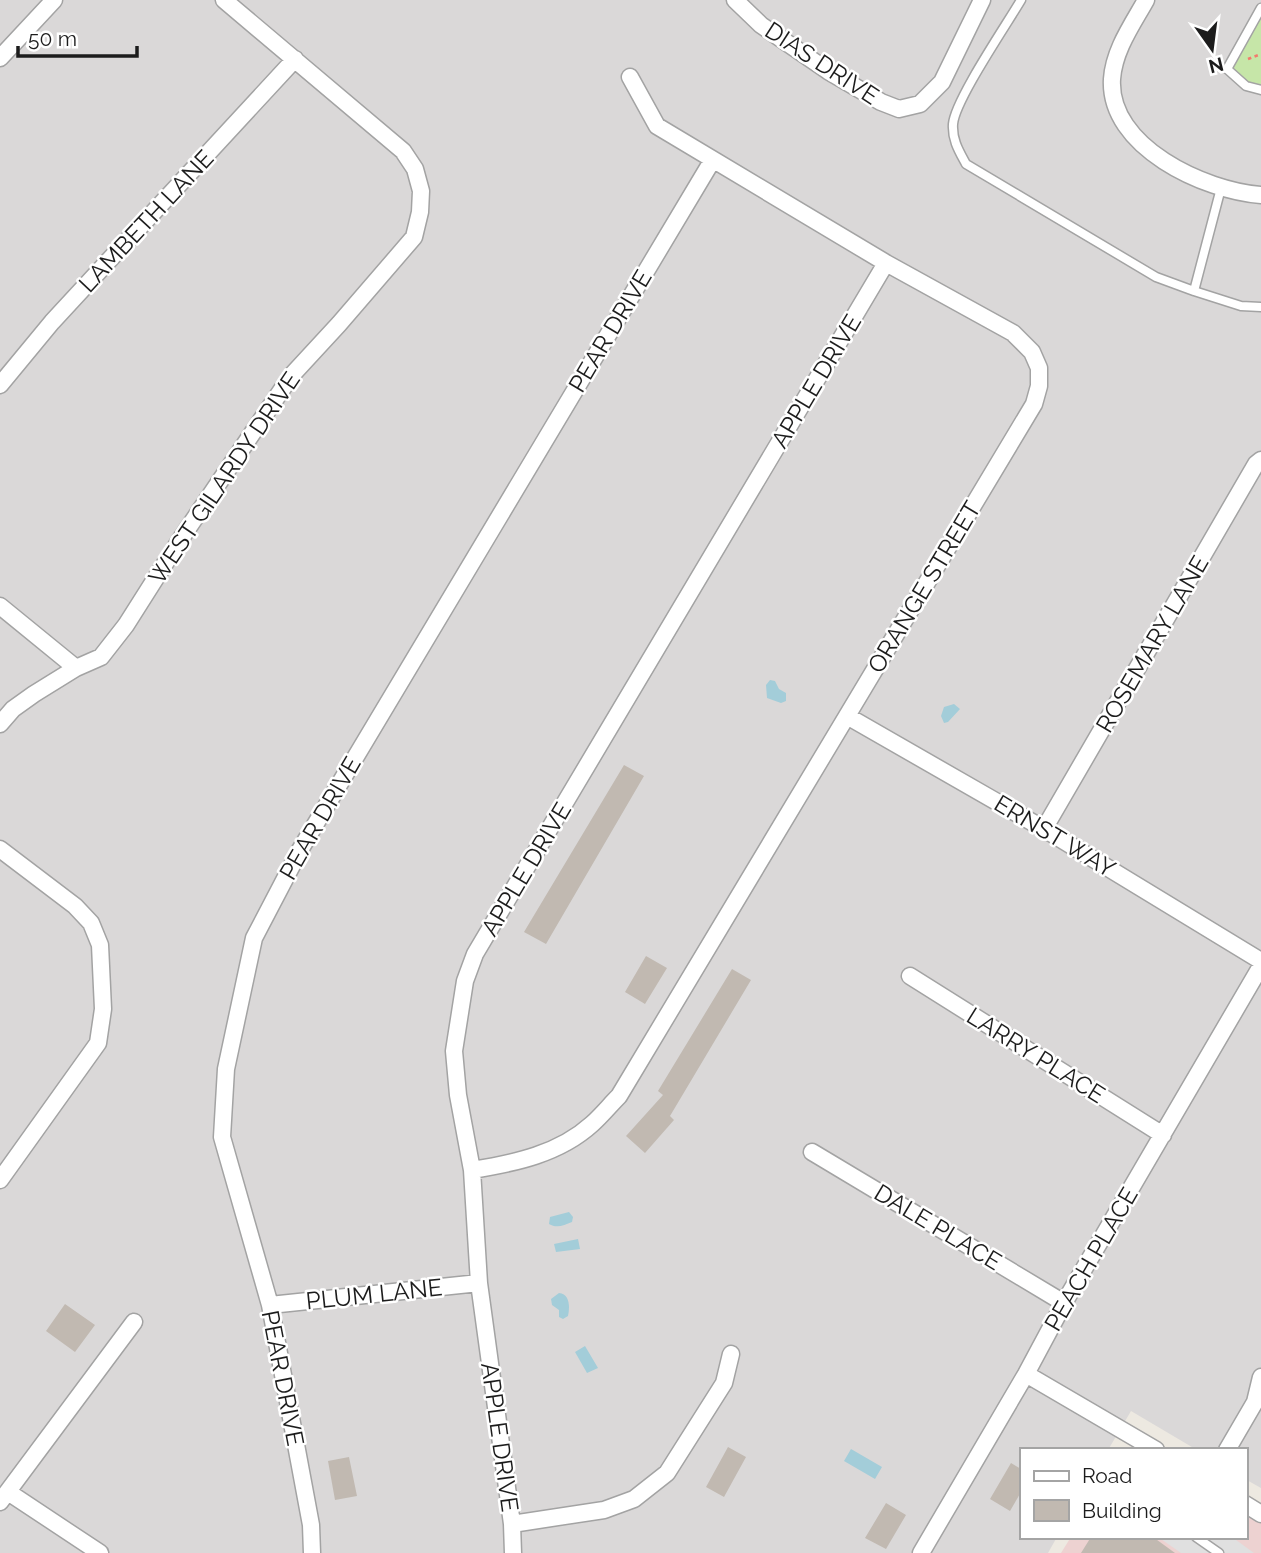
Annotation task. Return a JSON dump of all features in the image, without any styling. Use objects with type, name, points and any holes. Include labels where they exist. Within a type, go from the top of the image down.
[{"type":"street","points":[[0,58],[54,0]]},
{"type":"street","name":"WEST GILARDY DRIVE","points":[[0,724],[13,709],[76,668],[101,657],[126,625],[290,376],[340,324],[414,237],[420,212],[421,191],[415,170],[403,151],[224,0]]},
{"type":"street","name":"DIAS DRIVE","points":[[735,0],[761,25],[828,71],[881,102],[899,109],[920,104],[942,82],[982,0]]},
{"type":"street","points":[[1146,0],[1122,42],[1114,66],[1113,97],[1119,112],[1140,144],[1169,164],[1221,188],[1261,195]]},
{"type":"street","name":"LAMBETH LANE","points":[[0,385],[52,323],[295,59]]},
{"type":"street","name":"ORANGE STREET","points":[[472,1170],[519,1162],[551,1150],[591,1125],[619,1096],[1034,404],[1040,386],[1039,368],[1032,352],[1013,333],[886,263],[657,126],[630,77]]},
{"type":"street","name":"PEAR DRIVE","points":[[312,1553],[311,1525],[270,1305],[222,1137],[226,1069],[254,938],[300,850],[712,161]]},
{"type":"street","name":"APPLE DRIVE","points":[[513,1553],[512,1524],[479,1283],[472,1170],[458,1095],[454,1051],[465,981],[475,954],[886,263]]},
{"type":"street","name":"ROSEMARY LANE","points":[[1044,829],[1256,464],[1261,460]]},
{"type":"street","points":[[0,606],[76,668]]},
{"type":"street","name":"ERNST WAY","points":[[847,716],[1044,829],[1261,963]]},
{"type":"street","points":[[0,849],[75,906],[91,923],[100,945],[103,1009],[98,1044],[0,1180]]},
{"type":"street","name":"PEACH PLACE","points":[[921,1553],[1261,963]]},
{"type":"street","name":"LARRY PLACE","points":[[910,976],[1163,1135]]},
{"type":"street","name":"DALE PLACE","points":[[812,1152],[1064,1303]]},
{"type":"street","name":"PLUM LANE","points":[[270,1305],[479,1283]]},
{"type":"street","points":[[100,1553],[4,1497],[134,1322]]},
{"type":"street","points":[[512,1524],[604,1510],[634,1499],[667,1473],[724,1383],[731,1354]]},
{"type":"street","points":[[1026,1374],[1135,1445]]},
{"type":"street","points":[[1228,1448],[1255,1402],[1261,1377]]},
{"type":"lane","points":[[1021,0],[964,96],[953,121],[954,143],[966,164],[1156,277],[1241,306],[1261,306]]},
{"type":"lane","points":[[1261,8],[1227,69],[1246,86],[1261,90]]},
{"type":"lane","points":[[1194,292],[1221,188]]},
{"type":"lane","points":[[1199,1539],[1219,1553]]},
{"type":"shaded area","points":[[0,0],[1261,0],[1261,1488],[1247,1480],[1247,1448],[1194,1448],[1131,1411],[1109,1448],[1020,1448],[1020,1539],[1056,1539],[1048,1553],[0,1553]]},
{"type":"shaded area","points":[[1247,1505],[1261,1514],[1261,1553],[1061,1553],[1070,1539],[1247,1539]]},
{"type":"shaded area","points":[[1161,1539],[1235,1539],[1254,1553],[1181,1553]]},
{"type":"green space","points":[[1261,8],[1261,90],[1246,86],[1227,69]]},
{"type":"water","points":[[770,680],[775,681],[779,689],[786,693],[786,701],[781,703],[767,698],[766,685]]},
{"type":"water","points":[[954,704],[960,709],[944,723],[941,716],[944,707]]},
{"type":"water","points":[[569,1212],[573,1217],[572,1222],[558,1226],[549,1224],[550,1217]]},
{"type":"water","points":[[578,1239],[580,1249],[556,1252],[554,1244]]},
{"type":"water","points":[[559,1293],[567,1298],[569,1305],[568,1316],[563,1319],[559,1317],[559,1310],[552,1305],[551,1299]]},
{"type":"water","points":[[585,1346],[598,1368],[587,1373],[575,1352]]},
{"type":"water","points":[[851,1449],[882,1467],[875,1479],[844,1461]]},
{"type":"building","points":[[624,765],[644,776],[546,944],[524,932]]},
{"type":"building","points":[[646,956],[667,968],[645,1004],[625,992]]},
{"type":"building","points":[[732,969],[751,980],[670,1116],[674,1120],[645,1153],[626,1136],[663,1095],[658,1091]]},
{"type":"building","points":[[65,1304],[95,1325],[75,1352],[46,1331]]},
{"type":"building","points":[[728,1447],[746,1457],[724,1497],[706,1487]]},
{"type":"building","points":[[349,1457],[357,1496],[335,1500],[328,1461]]},
{"type":"building","points":[[1011,1463],[1020,1468],[1020,1494],[1010,1511],[990,1499]]},
{"type":"building","points":[[886,1503],[906,1515],[886,1549],[865,1538]]},
{"type":"building","points":[[1090,1539],[1156,1539],[1175,1553],[1081,1553]]}]
